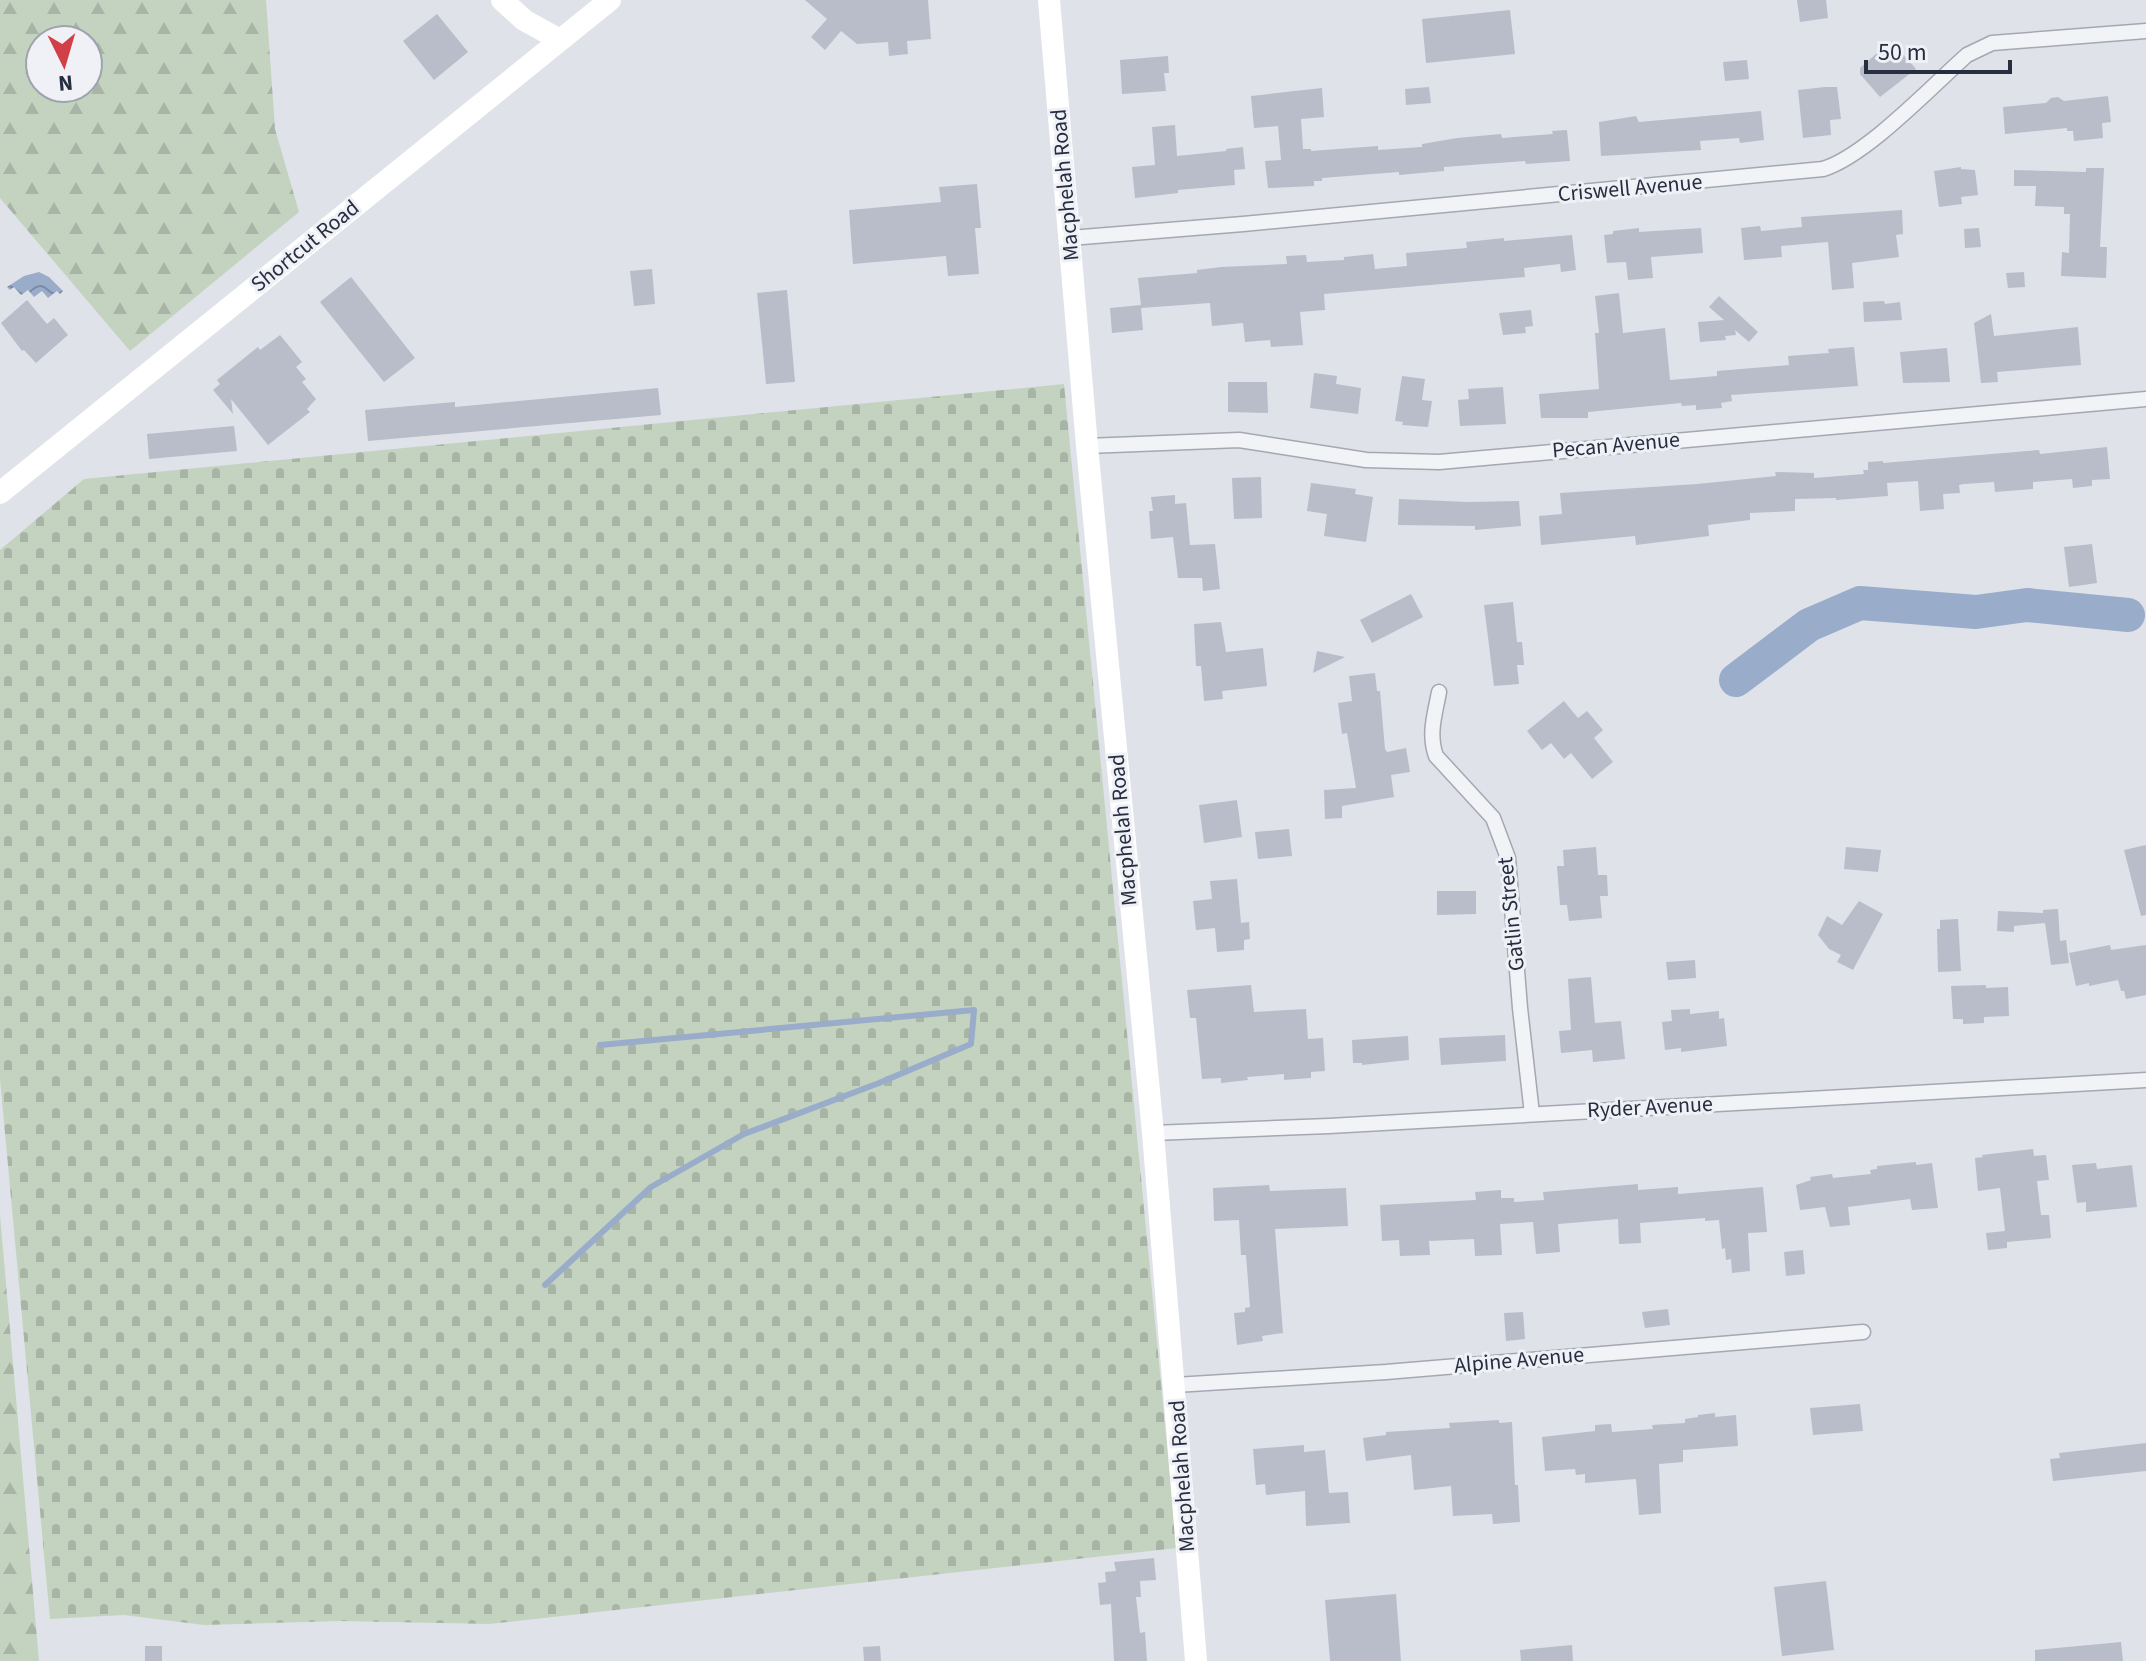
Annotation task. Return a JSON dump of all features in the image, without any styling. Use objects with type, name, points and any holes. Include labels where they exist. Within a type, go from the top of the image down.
[{"type":"street","points":[[502,0],[524,20],[560,40]]},
{"type":"street","name":"Shortcut Road","points":[[0,493],[610,0]]},
{"type":"street","name":"Macphelah Road","points":[[1049,0],[1087,446],[1153,1133],[1196,1661]]},
{"type":"street","name":"Criswell Avenue","points":[[1070,238],[1823,169],[1840,164],[1874,138],[1980,46],[2146,31]]},
{"type":"street","name":"Pecan Avenue","points":[[1087,446],[1239,440],[1366,460],[1439,462],[2146,399]]},
{"type":"street","name":"Gatlin Street","points":[[1439,692],[1432,729],[1436,756],[1493,818],[1508,858],[1532,1114]]},
{"type":"street","name":"Ryder Avenue","points":[[1153,1133],[2146,1080]]},
{"type":"street","name":"Alpine Avenue","points":[[1175,1385],[1386,1372],[1863,1332]]},
{"type":"green space","points":[[0,0],[266,0],[275,129],[299,212],[130,351],[0,198]]},
{"type":"green space","points":[[1064,384],[1177,1548],[489,1624],[340,1621],[204,1625],[124,1615],[50,1619],[0,1079],[0,550],[84,479]]},
{"type":"green space","points":[[0,1215],[39,1661],[0,1661]]},
{"type":"water","points":[[39,272],[63,291],[60,294],[57,291],[48,298],[42,291],[34,297],[28,290],[21,295],[14,287],[10,290],[7,287],[24,276]]},
{"type":"building","points":[[805,0],[928,0],[931,39],[907,41],[908,54],[889,56],[888,42],[857,44],[841,31],[825,50],[811,37],[827,19]]},
{"type":"building","points":[[1797,0],[1826,0],[1828,18],[1800,22]]},
{"type":"building","points":[[1510,10],[1515,54],[1426,63],[1422,19]]},
{"type":"building","points":[[437,14],[468,52],[434,80],[403,41]]},
{"type":"building","points":[[1891,41],[1916,69],[1880,97],[1860,74],[1860,68]]},
{"type":"building","points":[[1168,56],[1169,73],[1164,73],[1166,91],[1122,94],[1120,60]]},
{"type":"building","points":[[1747,60],[1749,79],[1725,81],[1723,62]]},
{"type":"building","points":[[1429,87],[1431,103],[1406,105],[1405,89]]},
{"type":"building","points":[[1837,87],[1841,119],[1830,120],[1831,135],[1803,138],[1798,90]]},
{"type":"building","points":[[1322,88],[1324,117],[1301,119],[1303,149],[1422,147],[1422,144],[1457,138],[1501,134],[1502,138],[1567,130],[1570,161],[1444,167],[1444,171],[1322,178],[1322,181],[1314,181],[1314,186],[1268,188],[1265,161],[1281,160],[1278,126],[1254,128],[1251,96]]},
{"type":"building","points":[[2108,96],[2111,122],[2102,123],[2103,138],[2074,141],[2073,131],[2067,131],[2067,128],[2005,134],[2003,107],[2046,103],[2058,97],[2064,101]]},
{"type":"building","points":[[1761,111],[1764,140],[1740,143],[1739,138],[1700,141],[1701,150],[1601,156],[1599,122],[1636,116],[1639,122]]},
{"type":"building","points":[[1175,125],[1177,156],[1243,147],[1245,169],[1234,170],[1235,185],[1135,198],[1132,167],[1155,165],[1152,127]]},
{"type":"building","points":[[1961,167],[1975,170],[1978,195],[1961,197],[1962,204],[1939,207],[1934,171]]},
{"type":"building","points":[[2086,168],[2104,168],[2100,247],[2107,247],[2106,278],[2061,276],[2062,252],[2069,253],[2070,214],[2064,214],[2064,207],[2035,206],[2036,186],[2014,186],[2014,170],[2086,172]]},
{"type":"building","points":[[977,184],[981,228],[975,228],[979,274],[948,276],[946,256],[853,264],[849,210],[941,202],[939,187]]},
{"type":"building","points":[[1902,210],[1903,234],[1896,235],[1899,257],[1852,263],[1854,288],[1832,290],[1828,242],[1781,246],[1782,257],[1744,260],[1741,228],[1760,226],[1761,231],[1802,227],[1801,217]]},
{"type":"building","points":[[1639,228],[1639,232],[1701,228],[1703,253],[1651,257],[1653,278],[1628,280],[1626,262],[1607,263],[1604,235]]},
{"type":"building","points":[[1979,228],[1981,247],[1965,248],[1964,229]]},
{"type":"building","points":[[1572,235],[1576,270],[1561,272],[1560,264],[1524,268],[1525,277],[1324,294],[1325,310],[1300,312],[1303,345],[1271,347],[1270,340],[1245,342],[1243,323],[1212,326],[1210,303],[1141,308],[1143,330],[1112,333],[1110,308],[1141,305],[1138,278],[1197,273],[1197,270],[1221,267],[1287,264],[1286,256],[1306,255],[1307,262],[1344,260],[1344,257],[1373,254],[1375,269],[1407,266],[1406,253],[1467,248],[1466,242]]},
{"type":"building","points":[[652,269],[655,304],[634,306],[630,271]]},
{"type":"building","points":[[2024,272],[2025,287],[2008,288],[2006,273]]},
{"type":"building","points":[[351,277],[415,358],[384,382],[320,302]]},
{"type":"building","points":[[787,290],[795,382],[766,384],[757,293]]},
{"type":"building","points":[[1619,293],[1623,333],[1665,328],[1670,380],[1717,376],[1717,371],[1789,365],[1788,356],[1829,353],[1828,349],[1854,347],[1858,386],[1731,395],[1732,401],[1721,403],[1722,408],[1696,410],[1696,405],[1682,406],[1681,403],[1588,412],[1588,418],[1541,418],[1539,394],[1599,389],[1595,333],[1599,333],[1595,296]]},
{"type":"building","points":[[1719,296],[1758,332],[1749,342],[1735,330],[1736,335],[1725,336],[1726,340],[1700,342],[1698,322],[1724,320],[1709,307]]},
{"type":"building","points":[[27,300],[47,324],[54,318],[68,335],[36,363],[22,351],[1,323]]},
{"type":"building","points":[[1884,301],[1885,304],[1900,302],[1902,320],[1864,322],[1863,302]]},
{"type":"building","points":[[1531,310],[1533,326],[1525,327],[1526,333],[1503,335],[1499,313]]},
{"type":"building","points":[[1991,314],[1994,336],[2078,327],[2081,365],[1997,372],[1998,382],[1981,383],[1974,323]]},
{"type":"building","points":[[280,335],[302,362],[296,367],[306,379],[302,382],[316,399],[307,409],[310,412],[268,445],[231,399],[233,414],[213,390],[220,384],[217,380],[258,347],[260,350]]},
{"type":"building","points":[[1947,348],[1950,382],[1903,383],[1900,352]]},
{"type":"building","points":[[1314,373],[1337,376],[1336,384],[1361,388],[1358,414],[1310,408]]},
{"type":"building","points":[[1402,376],[1425,379],[1422,400],[1432,401],[1428,427],[1402,425],[1403,422],[1395,421]]},
{"type":"building","points":[[1228,382],[1267,382],[1268,413],[1228,412]]},
{"type":"building","points":[[1503,387],[1506,424],[1460,426],[1458,400],[1469,399],[1468,389]]},
{"type":"building","points":[[658,388],[661,415],[368,441],[365,410],[455,402],[455,407]]},
{"type":"building","points":[[234,426],[237,451],[149,459],[147,434]]},
{"type":"building","points":[[2107,447],[2110,479],[2092,480],[2092,486],[2073,488],[2072,479],[2033,482],[2033,489],[1995,492],[1994,482],[1964,484],[1959,485],[1960,493],[1943,494],[1944,509],[1920,511],[1918,481],[1887,483],[1888,496],[1795,499],[1795,511],[1750,513],[1750,520],[1708,525],[1709,536],[1636,545],[1635,536],[1541,545],[1539,516],[1562,514],[1560,493],[1697,484],[1776,476],[1775,472],[1814,473],[1814,478],[1864,474],[1863,470],[1868,470],[1868,462],[2039,450],[2040,454]]},
{"type":"building","points":[[1261,477],[1262,518],[1234,519],[1232,478]]},
{"type":"building","points":[[1311,483],[1356,489],[1355,494],[1373,497],[1366,542],[1324,536],[1327,514],[1307,511]]},
{"type":"building","points":[[1175,495],[1175,504],[1186,503],[1190,545],[1215,544],[1220,589],[1203,591],[1202,578],[1178,578],[1173,537],[1151,539],[1151,497]]},
{"type":"building","points":[[1399,499],[1519,501],[1521,526],[1475,530],[1475,526],[1398,525]]},
{"type":"building","points":[[2092,544],[2097,583],[2069,587],[2064,547]]},
{"type":"building","points":[[1411,594],[1423,617],[1372,643],[1360,620]]},
{"type":"building","points":[[1513,602],[1517,642],[1522,642],[1524,665],[1517,665],[1519,684],[1494,686],[1484,605]]},
{"type":"building","points":[[1221,622],[1226,652],[1263,648],[1267,686],[1222,691],[1223,699],[1204,701],[1201,666],[1196,666],[1194,624]]},
{"type":"building","points":[[1317,651],[1345,657],[1313,673]]},
{"type":"building","points":[[1375,673],[1377,691],[1380,691],[1385,749],[1387,752],[1406,748],[1410,772],[1391,775],[1394,797],[1342,806],[1342,818],[1325,819],[1324,790],[1356,788],[1347,733],[1342,734],[1338,703],[1352,701],[1349,676]]},
{"type":"building","points":[[1564,701],[1578,718],[1587,711],[1603,730],[1594,738],[1613,762],[1592,779],[1571,753],[1564,759],[1551,743],[1542,750],[1527,731]]},
{"type":"building","points":[[1237,800],[1242,837],[1204,843],[1199,805]]},
{"type":"building","points":[[1289,829],[1292,856],[1258,859],[1255,832]]},
{"type":"building","points":[[2146,845],[2146,915],[2141,916],[2124,850]]},
{"type":"building","points":[[1596,847],[1598,875],[1607,875],[1608,896],[1600,896],[1602,918],[1569,921],[1567,905],[1560,905],[1557,866],[1564,866],[1563,850]]},
{"type":"building","points":[[1846,847],[1881,850],[1878,872],[1844,869]]},
{"type":"building","points":[[1237,879],[1241,923],[1249,922],[1250,939],[1244,940],[1244,950],[1217,952],[1215,928],[1196,930],[1193,901],[1212,899],[1210,881]]},
{"type":"building","points":[[1437,891],[1476,891],[1476,914],[1437,915]]},
{"type":"building","points":[[1859,901],[1883,914],[1853,970],[1837,962],[1841,955],[1829,949],[1818,935],[1827,916],[1842,925]]},
{"type":"building","points":[[2058,909],[2060,941],[2066,940],[2069,963],[2051,965],[2045,923],[2014,926],[2014,932],[1997,931],[1998,911],[2043,913],[2043,910]]},
{"type":"building","points":[[1958,919],[1961,971],[1938,972],[1937,929],[1940,929],[1940,920]]},
{"type":"building","points":[[2110,945],[2111,950],[2146,945],[2146,995],[2126,999],[2118,980],[2076,986],[2069,953]]},
{"type":"building","points":[[1695,960],[1696,978],[1668,980],[1666,962]]},
{"type":"building","points":[[1591,977],[1595,1023],[1621,1021],[1625,1059],[1593,1062],[1592,1050],[1561,1053],[1559,1031],[1571,1030],[1568,979]]},
{"type":"building","points":[[1251,985],[1254,1012],[1306,1009],[1308,1039],[1323,1038],[1325,1071],[1311,1072],[1311,1078],[1284,1080],[1284,1074],[1221,1083],[1221,1078],[1202,1079],[1196,1018],[1190,1018],[1187,990]]},
{"type":"building","points":[[1986,985],[1986,988],[2008,987],[2009,1016],[1984,1017],[1984,1023],[1963,1024],[1963,1019],[1953,1019],[1951,986]]},
{"type":"building","points":[[1690,1009],[1690,1014],[1719,1011],[1719,1019],[1724,1018],[1727,1046],[1681,1052],[1681,1048],[1665,1050],[1662,1022],[1672,1021],[1671,1010]]},
{"type":"building","points":[[1505,1035],[1506,1061],[1441,1065],[1439,1038]]},
{"type":"building","points":[[1408,1036],[1409,1060],[1362,1065],[1353,1063],[1352,1040]]},
{"type":"building","points":[[2033,1149],[2034,1156],[2046,1155],[2049,1180],[2037,1181],[2041,1215],[2049,1215],[2051,1238],[2007,1242],[2007,1248],[1988,1250],[1986,1233],[2005,1231],[2000,1188],[1978,1191],[1975,1158]]},
{"type":"building","points":[[1916,1162],[1916,1165],[1932,1163],[1938,1208],[1912,1210],[1910,1199],[1848,1207],[1850,1225],[1830,1227],[1825,1207],[1800,1210],[1796,1185],[1811,1180],[1810,1177],[1871,1174],[1870,1170],[1877,1169],[1877,1166]]},
{"type":"building","points":[[2096,1163],[2097,1169],[2132,1165],[2137,1207],[2086,1212],[2086,1202],[2077,1203],[2072,1165]]},
{"type":"building","points":[[1638,1184],[1638,1190],[1678,1187],[1678,1194],[1763,1187],[1767,1232],[1748,1233],[1750,1271],[1732,1273],[1731,1259],[1726,1260],[1725,1248],[1722,1249],[1719,1220],[1705,1221],[1705,1218],[1640,1223],[1641,1243],[1619,1244],[1618,1219],[1558,1224],[1560,1252],[1536,1254],[1533,1222],[1500,1224],[1502,1255],[1475,1256],[1474,1239],[1429,1241],[1430,1255],[1400,1256],[1399,1240],[1382,1241],[1380,1205],[1476,1200],[1475,1192],[1501,1190],[1501,1198],[1514,1198],[1514,1202],[1544,1200],[1543,1192]]},
{"type":"building","points":[[1269,1185],[1270,1191],[1346,1188],[1348,1226],[1275,1229],[1283,1333],[1262,1336],[1263,1341],[1237,1345],[1234,1313],[1245,1312],[1245,1308],[1250,1307],[1246,1255],[1241,1255],[1239,1220],[1214,1221],[1213,1188]]},
{"type":"building","points":[[1803,1250],[1805,1274],[1786,1276],[1784,1252]]},
{"type":"building","points":[[1668,1309],[1670,1325],[1645,1328],[1642,1312]]},
{"type":"building","points":[[1523,1312],[1525,1339],[1506,1341],[1504,1313]]},
{"type":"building","points":[[1860,1404],[1863,1431],[1813,1435],[1810,1408]]},
{"type":"building","points":[[1715,1413],[1715,1417],[1736,1415],[1738,1446],[1683,1450],[1683,1462],[1659,1464],[1661,1513],[1639,1515],[1636,1479],[1585,1483],[1585,1474],[1576,1475],[1575,1469],[1545,1471],[1542,1437],[1595,1431],[1595,1425],[1611,1424],[1612,1432],[1653,1429],[1652,1425],[1685,1423],[1685,1419]]},
{"type":"building","points":[[1499,1420],[1499,1423],[1512,1422],[1520,1522],[1493,1524],[1492,1514],[1453,1516],[1451,1486],[1414,1490],[1411,1455],[1366,1461],[1363,1438],[1386,1435],[1386,1432],[1450,1428],[1449,1423]]},
{"type":"building","points":[[2146,1443],[2146,1471],[2053,1481],[2050,1459],[2060,1458],[2059,1453]]},
{"type":"building","points":[[1304,1445],[1304,1452],[1325,1450],[1329,1493],[1348,1492],[1350,1523],[1306,1526],[1305,1491],[1266,1495],[1265,1484],[1256,1485],[1253,1449]]},
{"type":"building","points":[[1154,1558],[1156,1580],[1140,1581],[1141,1597],[1136,1597],[1140,1633],[1145,1632],[1147,1661],[1114,1661],[1111,1604],[1100,1605],[1098,1583],[1106,1582],[1105,1572],[1116,1571],[1114,1562]]},
{"type":"building","points":[[1826,1581],[1834,1650],[1782,1656],[1774,1587]]},
{"type":"building","points":[[1396,1594],[1401,1661],[1330,1661],[1325,1600]]},
{"type":"building","points":[[2121,1642],[2123,1661],[2035,1661],[2035,1650]]},
{"type":"building","points":[[1572,1645],[1573,1661],[1521,1661],[1520,1650]]},
{"type":"building","points":[[145,1646],[162,1646],[162,1661],[145,1661]]},
{"type":"building","points":[[880,1646],[881,1661],[864,1661],[863,1647]]},
{"type":"waterway","points":[[1736,680],[1809,625],[1860,603],[1976,612],[2027,605],[2128,615]]},
{"type":"waterway","points":[[545,1285],[651,1187],[744,1134],[971,1044],[974,1010],[600,1045]]}]
